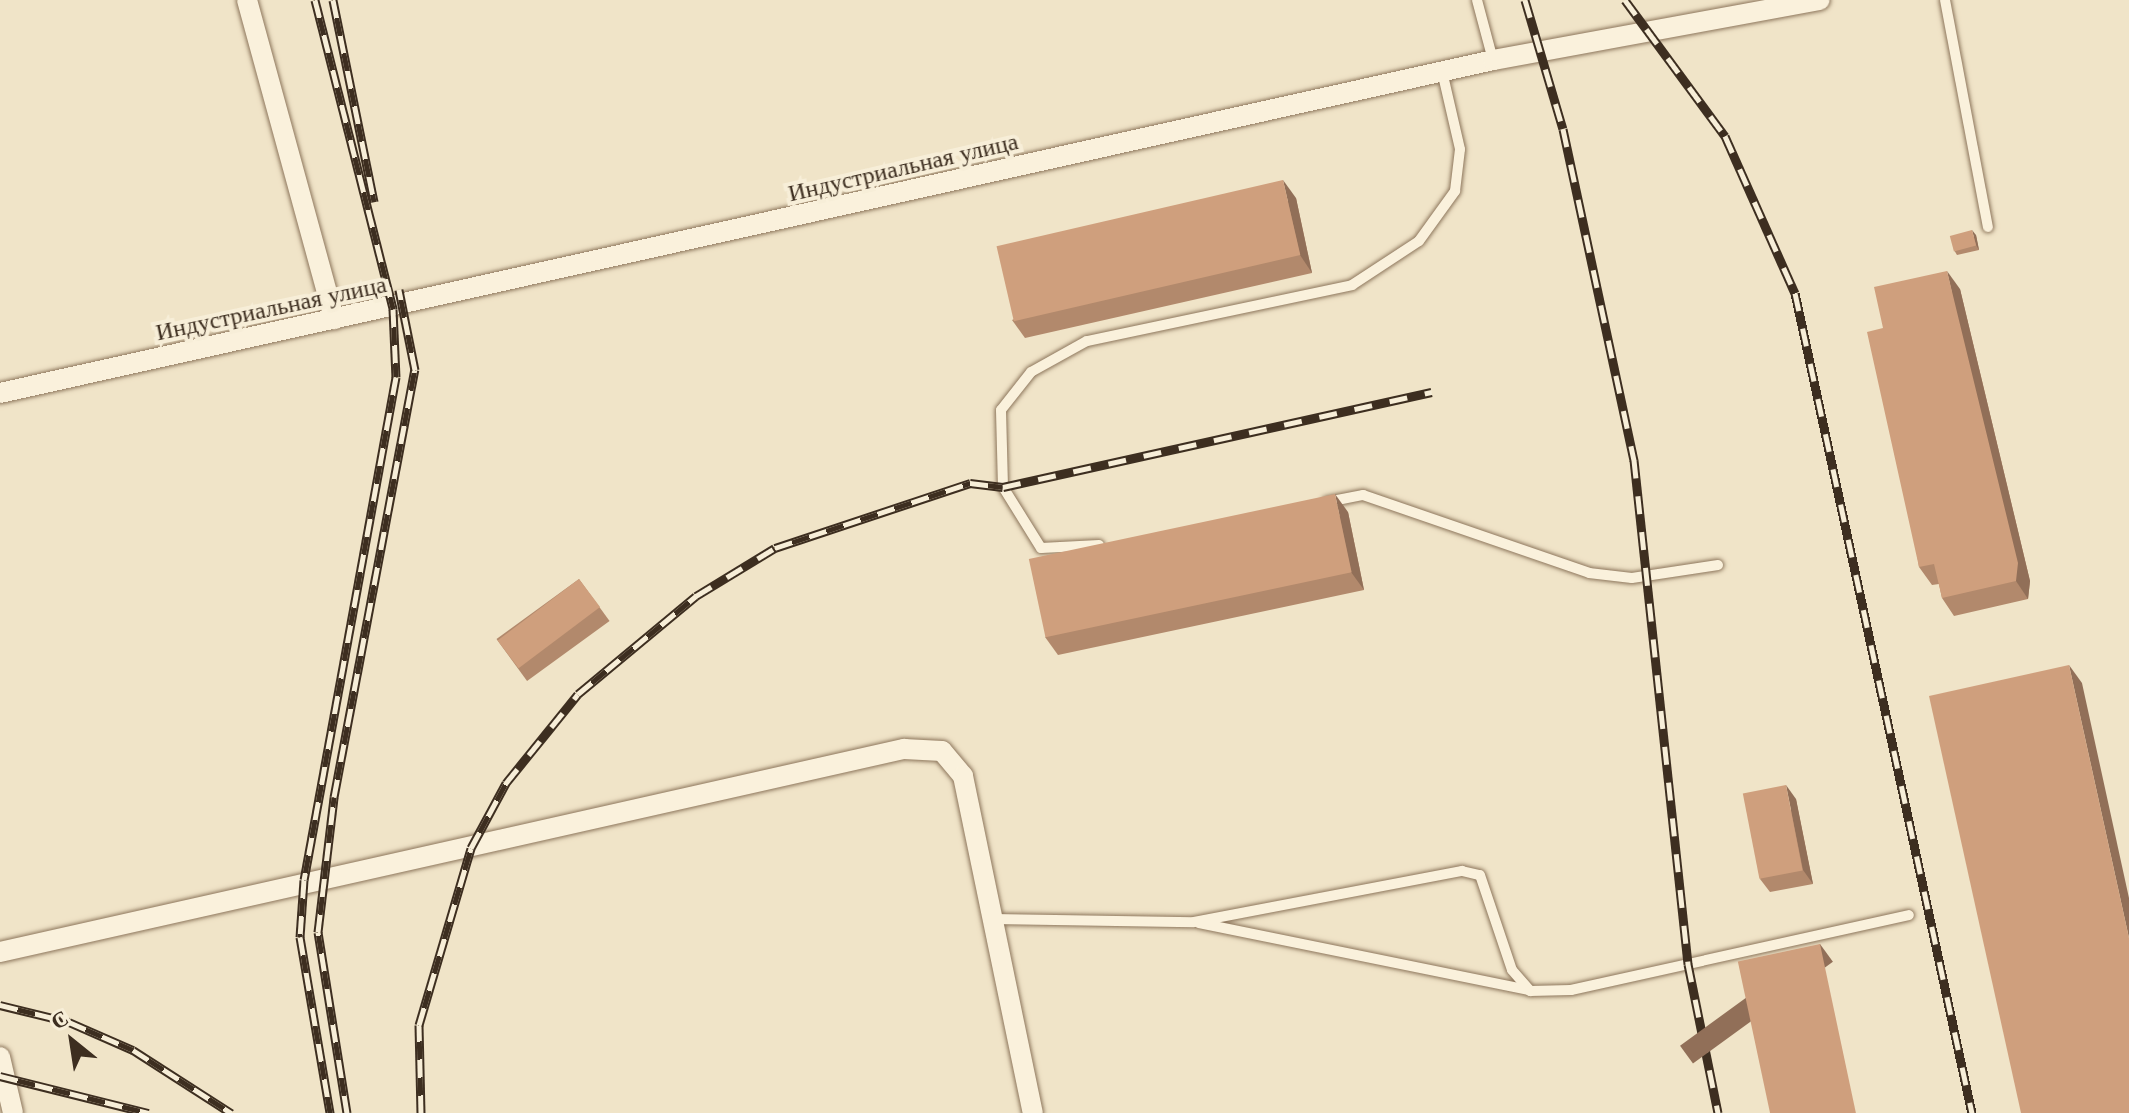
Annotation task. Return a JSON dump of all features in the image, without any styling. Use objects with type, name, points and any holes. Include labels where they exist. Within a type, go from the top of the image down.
[{"type":"street","points":[[247,0],[334,319]]},
{"type":"street","name":"Индустриальная улица","points":[[0,393],[1442,71],[1820,0]]},
{"type":"street","points":[[0,952],[904,749],[942,751],[963,776],[1033,1113]]},
{"type":"street","points":[[0,1057],[13,1113]]},
{"type":"lane","points":[[1477,0],[1493,60]]},
{"type":"lane","points":[[1945,0],[1988,227]]},
{"type":"lane","points":[[1110,542],[1041,548],[1003,487],[1001,410],[1031,372],[1087,341],[1352,285],[1419,241],[1455,191],[1460,149],[1442,71]]},
{"type":"lane","points":[[1319,503],[1363,495],[1589,573],[1632,578],[1718,565]]},
{"type":"lane","points":[[1194,922],[1462,871],[1480,875],[1512,970],[1530,991]]},
{"type":"lane","points":[[993,919],[1194,922],[1530,991],[1571,990],[1909,915]]},
{"type":"building","points":[[1283,180],[1300,255],[1014,321],[997,246]]},
{"type":"building","points":[[1972,230],[1976,245],[1954,251],[1950,236]]},
{"type":"building","points":[[1947,271],[2018,563],[2016,581],[1942,598],[1934,564],[1919,567],[1867,332],[1883,328],[1874,287]]},
{"type":"building","points":[[1335,494],[1352,572],[1045,637],[1029,559]]},
{"type":"building","points":[[579,579],[600,607],[519,668],[498,640]]},
{"type":"building","points":[[2069,665],[2129,938],[2129,1113],[2021,1113],[1929,696]]},
{"type":"building","points":[[1786,785],[1803,870],[1759,879],[1743,793]]},
{"type":"building","points":[[1820,944],[1856,1113],[1770,1113],[1738,961]]},
{"type":"railway","points":[[315,0],[393,309],[396,377],[304,880],[300,937],[330,1113]]},
{"type":"railway","points":[[333,0],[374,202]]},
{"type":"railway","points":[[1525,0],[1563,129],[1634,460],[1688,964],[1718,1113]]},
{"type":"railway","points":[[1625,0],[1725,136],[1795,293],[1972,1113]]},
{"type":"railway","points":[[347,1113],[318,932],[334,797],[415,370],[399,290]]},
{"type":"railway","points":[[421,1113],[419,1025],[471,848],[506,783],[578,694],[696,596],[775,548],[970,483],[1003,487],[1432,392]]},
{"type":"railway","points":[[0,1005],[69,1022],[133,1050],[231,1113]]},
{"type":"railway","points":[[0,1076],[148,1113]]}]
